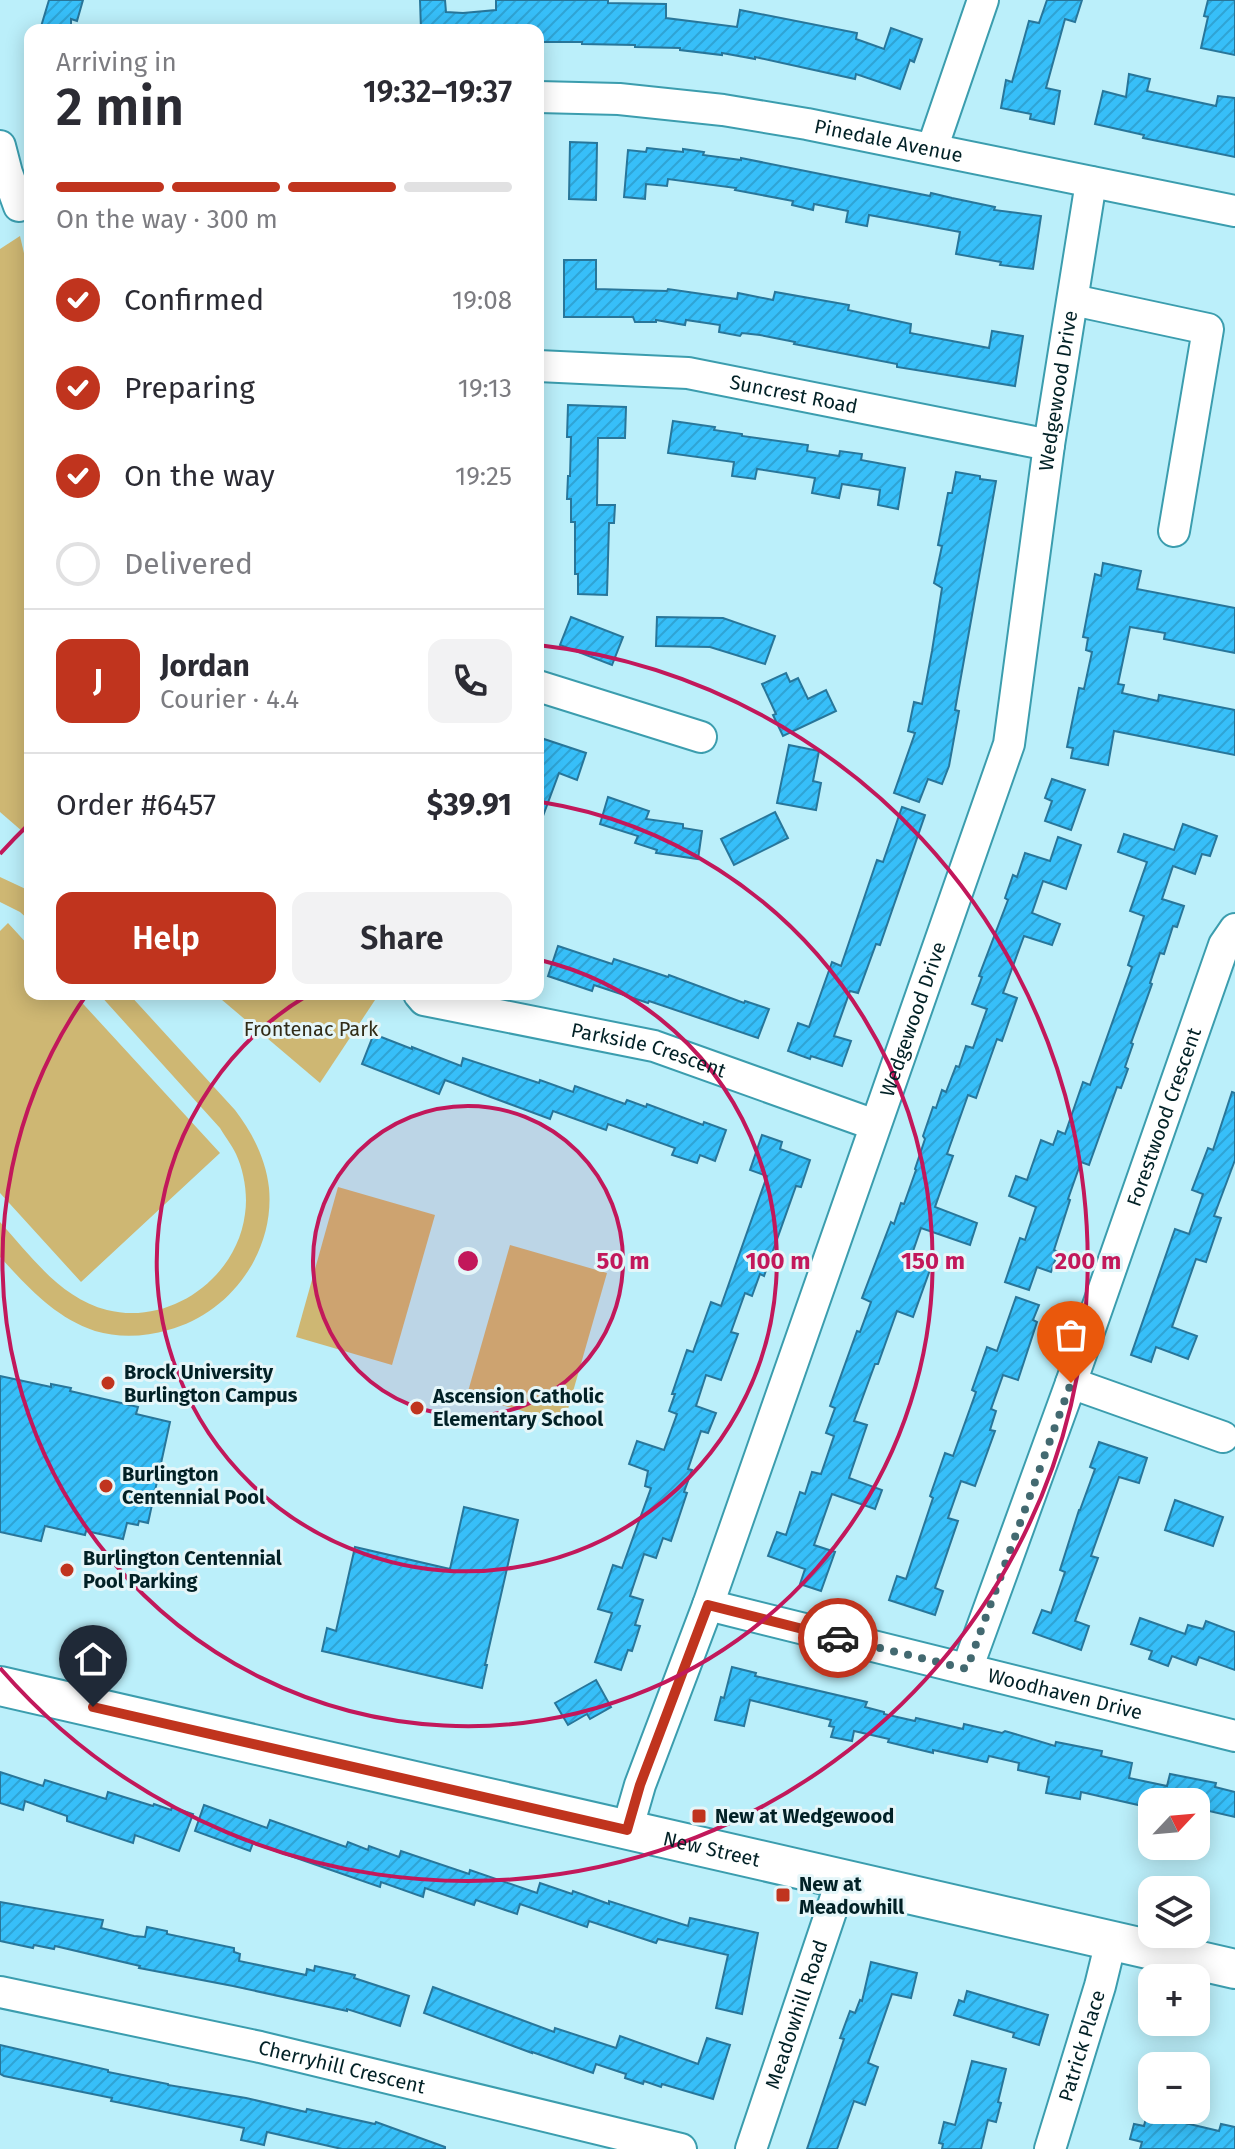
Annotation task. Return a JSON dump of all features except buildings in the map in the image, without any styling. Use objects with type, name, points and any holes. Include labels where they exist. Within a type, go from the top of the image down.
[{"type":"main road","name":"New Street","points":[[0,1686],[1235,1969]]},
{"type":"street","points":[[932,149],[983,0]]},
{"type":"street","name":"Pinedale Avenue","points":[[544,97],[619,99],[723,110],[807,124],[1235,211]]},
{"type":"street","points":[[0,146],[16,207]]},
{"type":"street","name":"Wedgewood Drive","points":[[627,1830],[640,1785],[708,1605],[1009,744],[1049,445],[1091,182]]},
{"type":"street","points":[[1073,300],[1221,332],[1174,531]]},
{"type":"street","name":"Suncrest Road","points":[[544,366],[688,373],[1049,445]]},
{"type":"street","points":[[544,688],[701,737]]},
{"type":"street","name":"Forestwood Crescent","points":[[967,1669],[1224,945],[1235,929]]},
{"type":"street","name":"Parkside Crescent","points":[[424,1000],[654,1046],[875,1125]]},
{"type":"street","points":[[1071,1383],[1223,1437]]},
{"type":"street","name":"Woodhaven Drive","points":[[708,1605],[1235,1736]]},
{"type":"street","name":"Meadowhill Road","points":[[751,2149],[842,1879]]},
{"type":"street","name":"Patrick Place","points":[[1050,2149],[1111,1941]]},
{"type":"street","name":"Cherryhill Crescent","points":[[0,1992],[260,2047],[681,2149]]},
{"type":"green space","points":[[20,236],[24,253],[24,833],[0,812],[0,249]]},
{"type":"green space","points":[[0,877],[24,888],[24,916],[0,902]]},
{"type":"green space","points":[[8,923],[24,940],[24,1000],[80,1000],[220,1153],[81,1282],[0,1193],[0,931]]},
{"type":"green space","points":[[104,1000],[134,1000],[247,1127],[265,1167],[269,1188],[269,1212],[256,1257],[229,1295],[211,1310],[168,1330],[132,1336],[95,1331],[67,1318],[43,1300],[0,1257],[0,1222],[61,1286],[90,1304],[131,1313],[154,1311],[176,1304],[197,1292],[229,1258],[239,1237],[246,1207],[241,1168],[233,1147],[220,1128]]},
{"type":"green space","name":"Frontenac Park","points":[[222,1000],[375,1000],[320,1083]]},
{"type":"green space","points":[[338,1187],[435,1215],[392,1365],[296,1337]]},
{"type":"green space","points":[[510,1245],[607,1273],[564,1423],[467,1395]]},
{"type":"way so far","points":[[838,1638],[967,1669],[1071,1383]]},
{"type":"place","name":"Brock University Burlington Campus","points":[[108,1383]]},
{"type":"place","name":"Ascension Catholic Elementary School","points":[[417,1408]]},
{"type":"place","name":"Burlington Centennial Pool","points":[[106,1486]]},
{"type":"place","name":"Burlington Centennial Pool Parking","points":[[67,1570]]},
{"type":"place","name":"New at Wedgewood","points":[[699,1816]]},
{"type":"place","name":"New at Meadowhill","points":[[783,1895]]},
{"type":"route","points":[[93,1707],[627,1830],[640,1785],[708,1605],[838,1638]]}]
